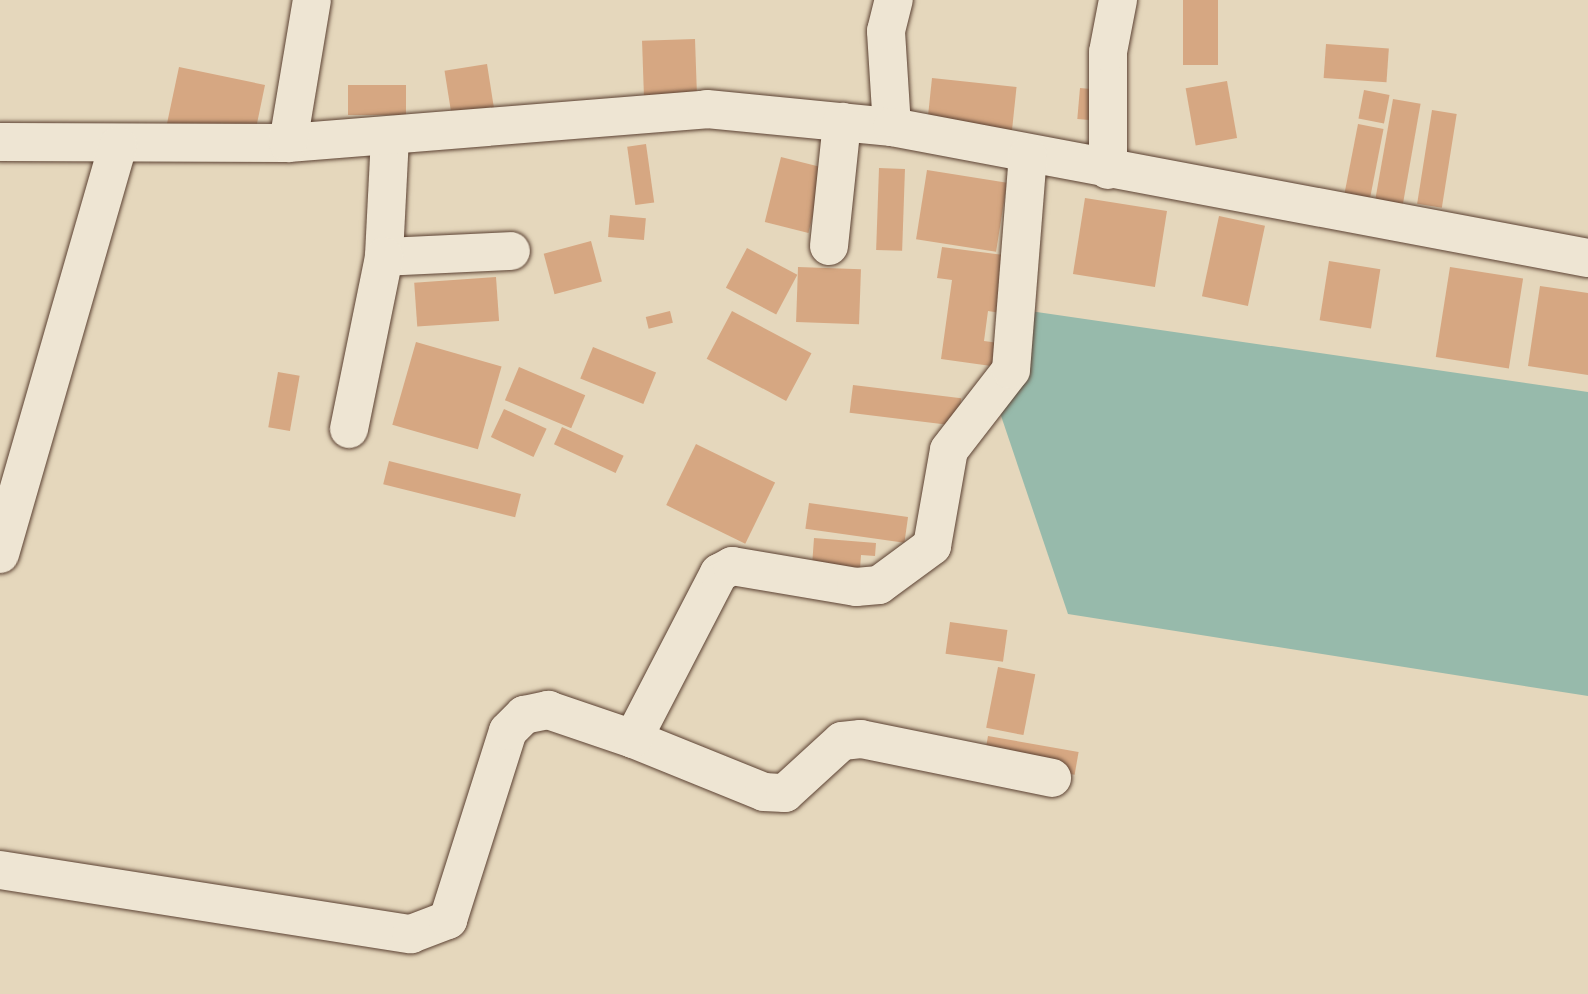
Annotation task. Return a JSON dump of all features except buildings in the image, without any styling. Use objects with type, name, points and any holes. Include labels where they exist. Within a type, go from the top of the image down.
[{"type":"street","points":[[288,142],[312,0]]},
{"type":"street","points":[[892,127],[886,30],[894,0]]},
{"type":"street","points":[[1108,170],[1108,52],[1118,0]]},
{"type":"street","points":[[0,142],[118,146],[288,142],[656,110],[842,122],[892,127],[1028,156],[1588,258]]},
{"type":"street","points":[[829,246],[842,122]]},
{"type":"street","points":[[349,429],[384,257],[390,136]]},
{"type":"street","points":[[0,554],[118,146]]},
{"type":"street","points":[[633,739],[719,573],[732,566],[856,588],[879,585],[932,546],[949,450],[1011,370],[1028,156]]},
{"type":"street","points":[[384,257],[511,251]]},
{"type":"street","points":[[0,870],[411,934],[432,930],[448,920],[508,731],[524,715],[548,710],[633,739],[764,792],[785,793],[842,741],[861,739],[1052,778]]},
{"type":"shaded area","points":[[1023,310],[1588,392],[1588,696],[1068,614],[995,398]]}]
